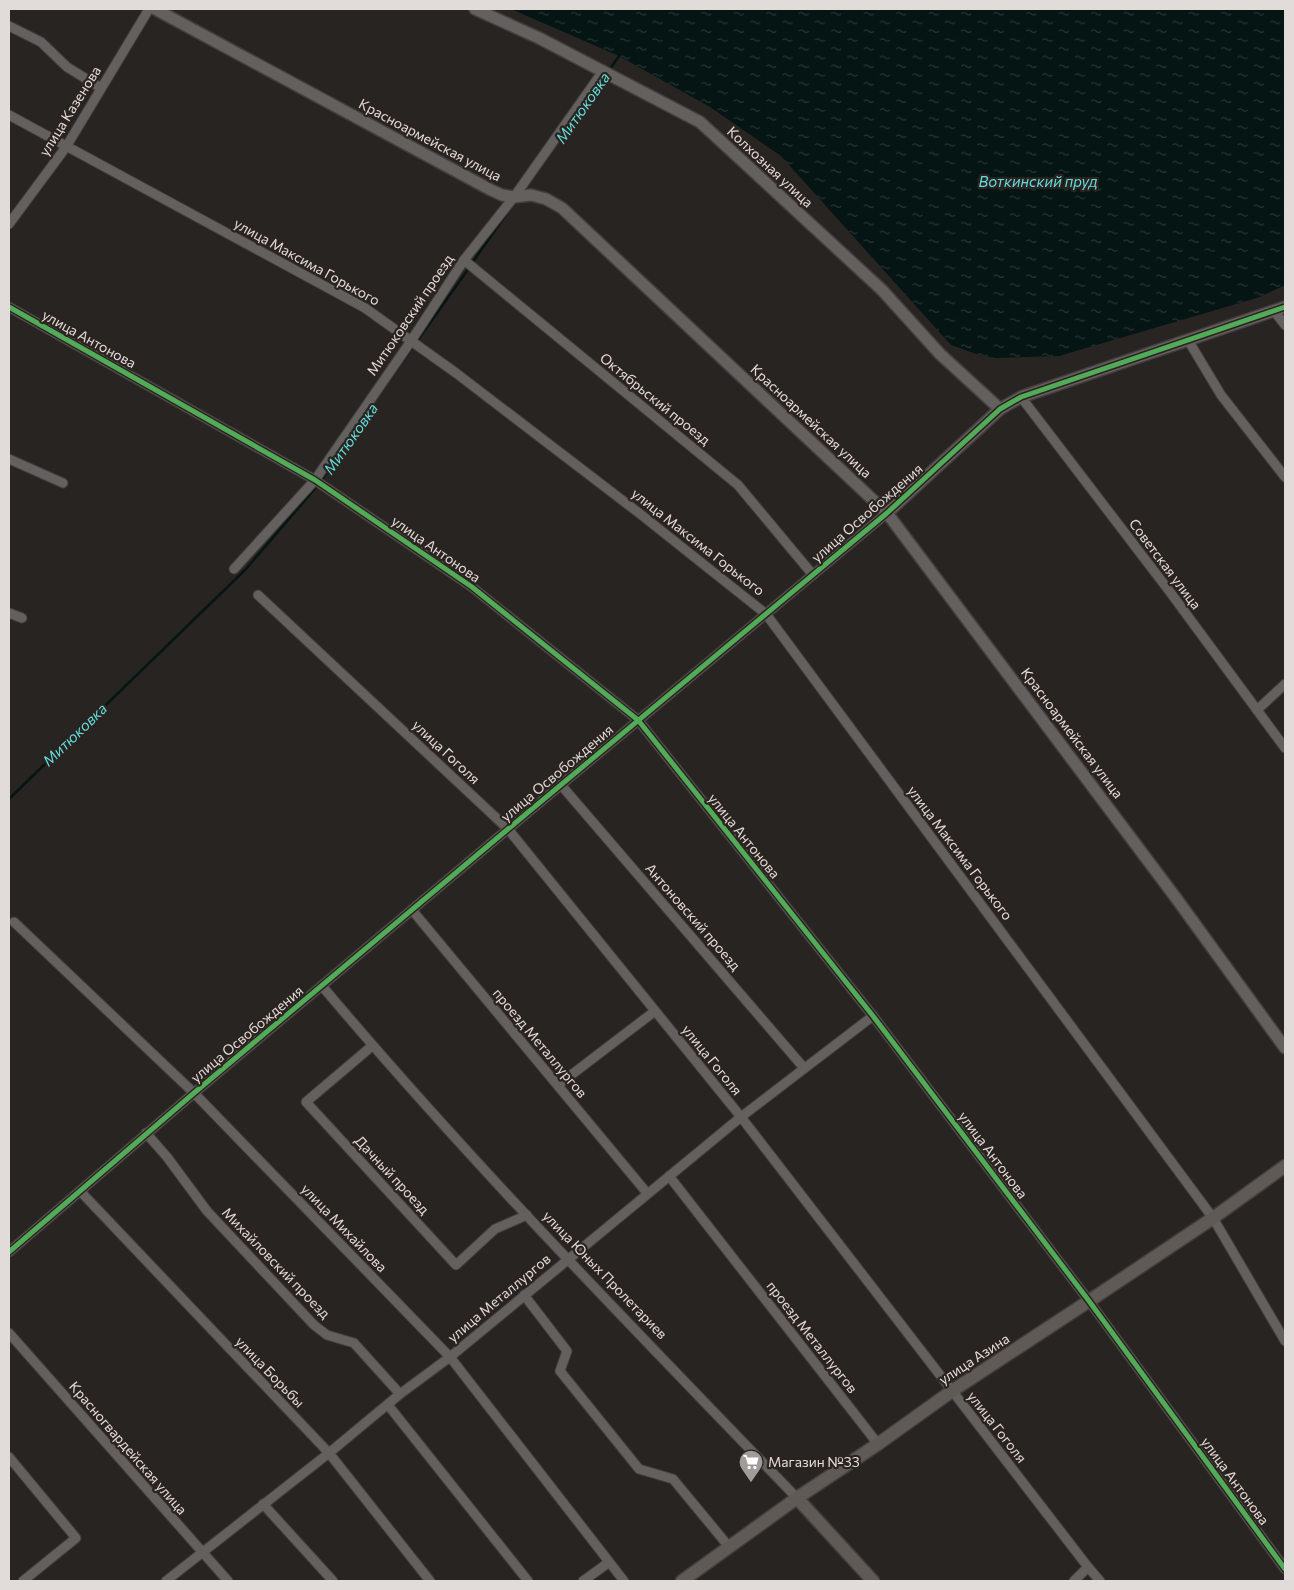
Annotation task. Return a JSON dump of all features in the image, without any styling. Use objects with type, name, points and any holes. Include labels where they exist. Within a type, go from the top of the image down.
[{"type":"main road","name":"улица Азина","points":[[682,1581],[797,1498],[878,1444],[952,1391],[1213,1218],[1285,1166]]},
{"type":"main road","name":"улица Юных Пролетариев","points":[[797,1498],[873,1581]]},
{"type":"street","name":"улица Казенова","points":[[9,224],[66,147],[149,9]]},
{"type":"street","name":"Красноармейская улица","points":[[155,9],[491,190],[502,195],[514,197],[531,195],[546,199],[562,208],[887,513],[1176,898],[1285,1048]]},
{"type":"street","name":"Колхозная улица","points":[[475,9],[539,38],[700,122],[882,290],[940,354],[1000,409]]},
{"type":"street","points":[[9,26],[41,42],[67,67],[102,88]]},
{"type":"street","name":"Митюковский проезд","points":[[234,569],[315,480],[411,341],[464,260],[514,197],[603,71]]},
{"type":"street","name":"улица Максима Горького","points":[[9,115],[365,308],[456,373],[639,513],[766,614],[1213,1218],[1285,1341]]},
{"type":"street","name":"Октябрьский проезд","points":[[464,260],[738,485],[813,575]]},
{"type":"street","name":"улица Антонова","points":[[9,307],[315,480],[472,587],[638,720],[873,1016],[1089,1301],[1285,1568]]},
{"type":"street","name":"улица Освобождения","points":[[9,1252],[146,1133],[887,513],[1000,409],[1021,397],[1285,307]]},
{"type":"street","points":[[1274,311],[1285,325]]},
{"type":"street","points":[[1188,340],[1221,395],[1285,477]]},
{"type":"street","name":"Советская улица","points":[[1021,397],[1285,748]]},
{"type":"street","points":[[9,458],[63,484]]},
{"type":"street","name":"улица Гоголя","points":[[258,595],[508,829],[741,1117],[1100,1581]]},
{"type":"street","points":[[9,612],[22,618]]},
{"type":"street","points":[[1257,710],[1285,684]]},
{"type":"street","name":"Антоновский проезд","points":[[561,785],[804,1068]]},
{"type":"street","name":"проезд Металлургов","points":[[412,910],[648,1193]]},
{"type":"street","name":"улица Михайлова","points":[[14,922],[194,1093],[450,1357],[624,1581]]},
{"type":"street","name":"улица Юных Пролетариев","points":[[322,986],[372,1046],[527,1216],[797,1498]]},
{"type":"street","points":[[558,1085],[655,1011]]},
{"type":"street","name":"улица Металлургов","points":[[166,1581],[203,1554],[400,1394],[450,1357],[741,1117],[873,1016]]},
{"type":"street","name":"Дачный проезд","points":[[372,1046],[306,1102],[456,1265],[495,1229],[527,1216]]},
{"type":"street","name":"Михайловский проезд","points":[[146,1133],[167,1157],[207,1211],[314,1325],[327,1335],[354,1343],[400,1394]]},
{"type":"street","name":"проезд Металлургов","points":[[670,1176],[878,1444]]},
{"type":"street","name":"улица Борьбы","points":[[80,1192],[329,1453],[430,1581]]},
{"type":"street","points":[[524,1295],[568,1350],[560,1371],[639,1469],[673,1479],[730,1548]]},
{"type":"street","name":"Красногвардейская улица","points":[[9,1333],[228,1581]]},
{"type":"street","points":[[388,1405],[528,1581]]},
{"type":"street","points":[[9,1457],[76,1538],[23,1581]]},
{"type":"street","points":[[263,1504],[333,1581]]},
{"type":"street","points":[[583,1581],[608,1562]]},
{"type":"street","points":[[1074,1581],[1088,1567]]},
{"type":"water","name":"Воткинский пруд","points":[[511,9],[1285,9],[1285,285],[1260,297],[1059,356],[996,358],[979,355],[951,345],[781,156],[710,107],[619,56]]},
{"type":"waterway","name":"Митюковка","points":[[608,72],[619,56]]},
{"type":"waterway","name":"Митюковка","points":[[575,118],[605,76]]},
{"type":"waterway","name":"Митюковка","points":[[472,263],[515,202]]},
{"type":"waterway","name":"Митюковка","points":[[368,410],[469,268]]},
{"type":"waterway","name":"Митюковка","points":[[321,481],[348,439]]},
{"type":"waterway","name":"Митюковка","points":[[9,799],[246,569],[318,485]]},
{"type":"cycle path","points":[[9,307],[315,480],[472,587],[638,720],[873,1016],[1089,1301],[1285,1569]]},
{"type":"cycle path","points":[[9,1252],[194,1093],[887,513],[1000,409],[1021,397],[1285,307]]},
{"type":"place","name":"Магазин №33","points":[[751,1483]]}]
